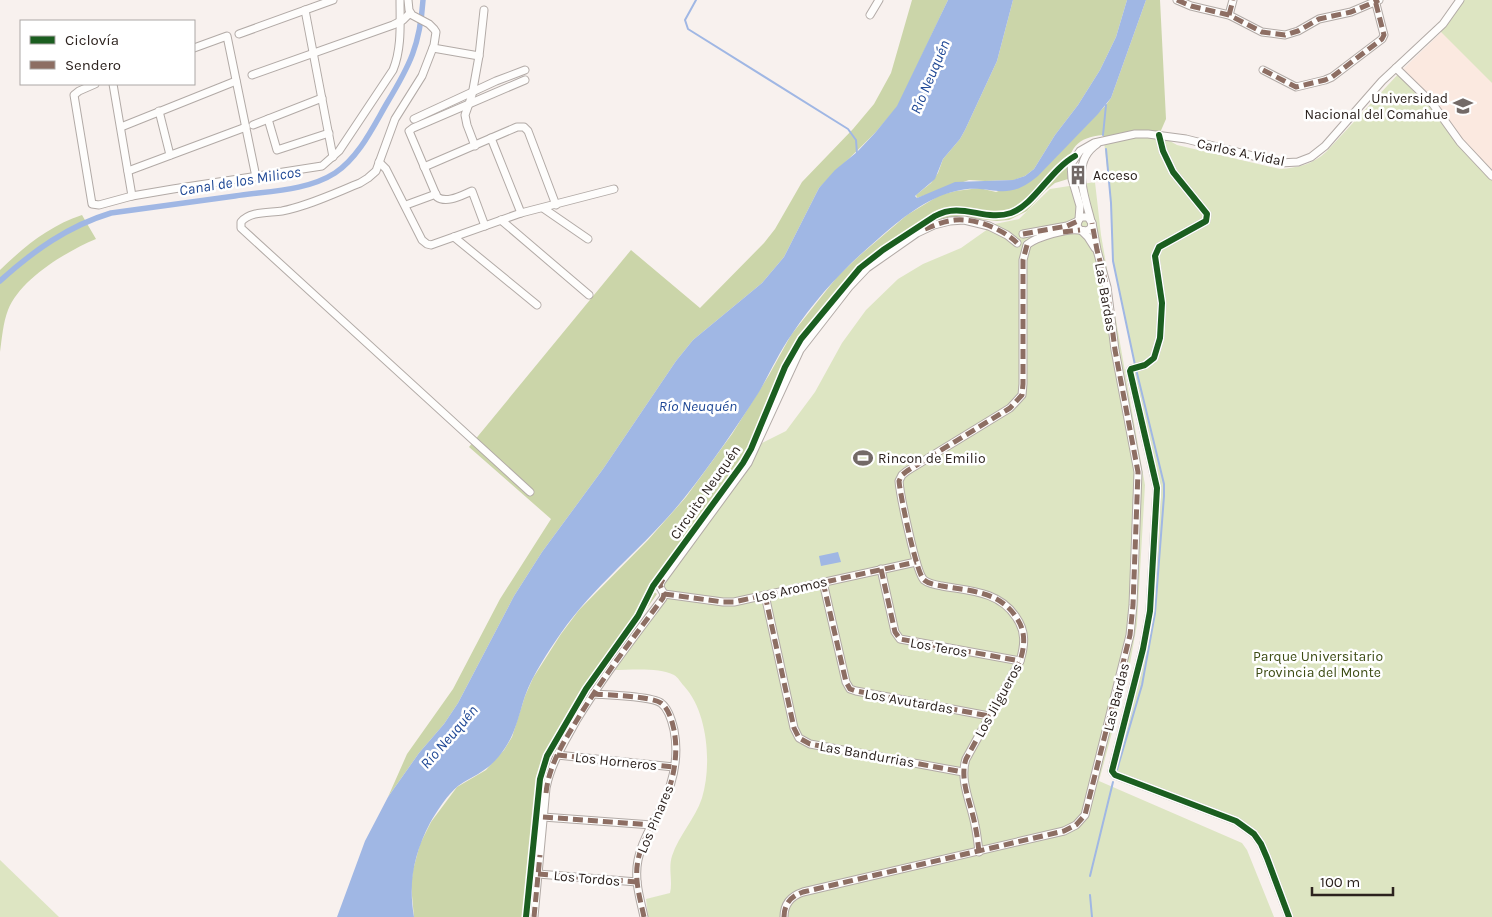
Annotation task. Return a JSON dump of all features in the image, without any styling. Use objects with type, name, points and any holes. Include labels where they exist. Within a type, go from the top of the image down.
[{"type":"street","points":[[239,34],[333,0]]},
{"type":"street","points":[[93,85],[79,90],[74,95],[92,204],[99,206],[132,196],[322,166],[339,151],[393,70],[399,49],[400,0]]},
{"type":"street","points":[[408,0],[413,15],[432,26],[436,32],[433,48],[422,76],[395,120],[372,175],[360,183],[304,204],[284,210],[250,215],[243,219],[240,225],[244,232],[530,492]]},
{"type":"street","points":[[870,15],[879,0]]},
{"type":"street","points":[[1177,0],[1191,6],[1229,15],[1262,32],[1285,35],[1298,31],[1320,19],[1351,12],[1375,0],[1379,0]]},
{"type":"street","points":[[1229,15],[1233,0]]},
{"type":"street","points":[[1263,70],[1296,87],[1332,77],[1382,39],[1384,35],[1375,0]]},
{"type":"street","name":"Carlos A. Vidal","points":[[1079,220],[1080,206],[1071,175],[1071,164],[1075,156],[1084,148],[1094,143],[1138,134],[1159,135],[1186,139],[1277,162],[1301,161],[1311,157],[1322,148],[1396,68],[1443,24],[1460,0]]},
{"type":"street","points":[[305,10],[333,157]]},
{"type":"street","points":[[475,146],[466,125],[465,115],[473,92],[484,10]]},
{"type":"street","points":[[252,75],[413,15]]},
{"type":"street","points":[[195,48],[227,36],[236,81],[249,126],[256,176]]},
{"type":"street","points":[[433,48],[479,56]]},
{"type":"street","points":[[1396,68],[1432,104],[1460,142],[1492,176]]},
{"type":"street","points":[[414,119],[526,70]]},
{"type":"street","points":[[485,226],[472,191],[446,200],[441,200],[436,194],[409,131],[525,80]]},
{"type":"street","points":[[121,127],[236,81]]},
{"type":"street","points":[[113,85],[132,196]]},
{"type":"street","points":[[128,170],[322,98]]},
{"type":"street","points":[[159,111],[170,155]]},
{"type":"street","points":[[268,119],[277,150],[329,133]]},
{"type":"street","points":[[424,167],[517,127],[524,127],[528,131],[556,205]]},
{"type":"street","points":[[1159,135],[1163,151],[1173,172],[1207,214],[1206,221],[1159,247],[1155,256],[1162,303],[1160,338],[1154,358],[1135,368],[1130,374],[1156,488],[1150,612],[1143,649],[1112,771],[1115,775],[1236,821],[1254,834],[1267,858],[1289,917]]},
{"type":"street","points":[[491,138],[521,213]]},
{"type":"street","name":"Las Bardas","points":[[784,917],[787,903],[794,895],[1064,832],[1076,826],[1086,815],[1128,648],[1133,605],[1138,472],[1115,350],[1107,287],[1096,250],[1092,222],[1083,188],[1083,159],[1088,151],[1104,141]]},
{"type":"street","points":[[379,162],[386,169],[406,205],[422,240],[431,245],[521,213],[614,189]]},
{"type":"street","points":[[406,205],[436,194]]},
{"type":"street","points":[[543,208],[588,239]]},
{"type":"street","points":[[1000,231],[1017,244],[1023,247],[1038,238],[1089,230],[1092,222],[1086,217],[1067,226],[1021,235],[1017,238],[1017,244]]},
{"type":"street","points":[[501,220],[589,295]]},
{"type":"street","points":[[534,917],[548,781],[557,755],[593,694],[664,594],[660,587],[661,582],[751,458],[789,370],[800,350],[861,274],[883,255],[917,233],[942,223],[964,220],[1021,235],[1028,238],[1027,245]]},
{"type":"street","name":"Las Bardas","points":[[1079,220],[1077,226],[1088,237],[1096,250]]},
{"type":"street","points":[[454,237],[537,305]]},
{"type":"street","name":"Los Jilgueros","points":[[1017,244],[1023,260]]},
{"type":"street","name":"Los Jilgueros","points":[[963,772],[966,759],[1020,661],[1024,646],[1023,630],[1016,616],[1006,605],[986,594],[928,583],[920,575],[899,484],[902,475],[1010,408],[1022,395],[1024,384],[1023,260],[1027,245]]},
{"type":"street","name":"Los Aromos","points":[[664,594],[729,602],[916,562]]},
{"type":"street","name":"Los Teros","points":[[881,569],[895,632],[900,639],[1020,661]]},
{"type":"street","name":"Los Avutardas","points":[[823,582],[846,682],[850,688],[856,691],[989,716]]},
{"type":"street","name":"Las Bandurrias","points":[[764,595],[794,728],[799,738],[810,744],[963,772]]},
{"type":"street","name":"Los Pinares","points":[[593,694],[652,700],[663,704],[669,714],[673,727],[675,742],[674,767],[666,797],[640,854],[636,882],[644,917]]},
{"type":"street","name":"Los Horneros","points":[[557,755],[674,767]]},
{"type":"street","points":[[963,772],[975,826],[978,852]]},
{"type":"street","points":[[543,817],[652,825]]},
{"type":"street","name":"Los Tordos","points":[[538,874],[636,882]]},
{"type":"shaded area","name":"Universidad Nacional del Comahue","points":[[1492,0],[1492,176],[1400,72],[1451,23]]},
{"type":"green space","points":[[912,0],[948,0],[898,106],[875,133],[819,188],[784,257],[762,283],[693,340],[676,361],[603,469],[542,552],[514,596],[458,703],[388,797],[407,754],[453,689],[500,599],[551,519],[469,447],[631,250],[700,308],[764,243],[775,229],[802,182],[853,129],[874,104],[891,73]]},
{"type":"green space","points":[[1013,0],[1127,0],[1116,37],[1100,70],[1034,169],[1025,176],[1014,180],[969,180],[917,198],[916,195],[931,183],[938,173],[943,159],[965,130],[997,61]]},
{"type":"green space","points":[[1146,0],[1160,0],[1166,119],[1159,135],[1104,141],[1103,135],[1085,139],[1074,148],[1071,154],[1068,179],[1055,183],[1027,211],[1009,220],[997,221],[962,217],[915,232],[867,265],[846,286],[795,350],[753,449],[732,483],[652,590],[657,594],[586,695],[548,763],[542,780],[528,917],[414,917],[411,885],[413,870],[420,844],[431,822],[457,787],[486,770],[504,750],[512,737],[525,696],[533,678],[561,634],[579,610],[648,540],[686,497],[732,434],[769,375],[791,335],[837,277],[907,215],[940,195],[979,188],[996,192],[1037,176],[1111,98]]},
{"type":"green space","points":[[1463,0],[1492,0],[1492,83],[1438,29],[1446,23]]},
{"type":"green space","name":"Parque Universitario Provincia del Monte","points":[[1400,72],[1432,104],[1492,176],[1492,917],[1289,917],[1261,844],[1236,821],[1113,772],[1150,612],[1157,488],[1130,374],[1136,368],[1113,261],[1111,203],[1104,141],[1159,135],[1177,145],[1280,169],[1293,168],[1316,160],[1326,152]]},
{"type":"green space","points":[[1095,182],[1101,235],[1145,485],[1137,624],[1129,669],[1099,781],[1242,843],[1247,850],[1274,917],[648,917],[646,899],[670,893],[672,856],[699,806],[707,770],[706,739],[703,724],[692,697],[677,677],[668,672],[653,670],[613,670],[665,602],[668,596],[663,584],[735,487],[762,443],[786,431],[815,392],[842,343],[866,310],[898,279],[923,264],[961,248],[995,224],[1019,219],[1050,189]]},
{"type":"green space","points":[[82,215],[96,239],[46,267],[23,288],[8,310],[0,352],[0,270],[48,231]]},
{"type":"green space","points":[[0,860],[59,917],[0,917]]},
{"type":"water","name":"Río Neuquén","points":[[948,0],[1013,0],[997,61],[965,130],[943,159],[935,179],[915,196],[917,198],[955,182],[1013,180],[1025,176],[1034,169],[1100,70],[1116,37],[1127,0],[1146,0],[1111,98],[1038,176],[1026,185],[1016,189],[998,191],[968,189],[945,194],[924,204],[896,224],[866,250],[843,272],[811,308],[787,341],[759,392],[724,445],[695,484],[670,515],[590,597],[561,633],[532,680],[512,736],[501,754],[487,768],[458,786],[439,808],[424,835],[416,857],[412,880],[414,917],[337,917],[365,841],[388,797],[458,703],[514,596],[542,552],[603,469],[676,361],[693,340],[762,283],[784,257],[819,188],[835,170],[857,152],[897,106]]},
{"type":"water","points":[[838,552],[841,562],[821,566],[819,556]]},
{"type":"waterway","name":"Canal de los Milicos","points":[[0,281],[38,250],[66,232],[95,218],[111,213],[300,187],[335,173],[351,159],[365,141],[408,66],[419,30],[423,0]]},
{"type":"waterway","points":[[696,0],[685,20],[688,29],[848,129],[856,140],[857,154]]},
{"type":"waterway","points":[[1103,135],[1106,105]]},
{"type":"waterway","points":[[1106,149],[1111,203],[1113,261],[1135,365]]},
{"type":"waterway","points":[[1116,773],[1142,685],[1155,613],[1164,496],[1164,484],[1136,369]]},
{"type":"waterway","points":[[1090,876],[1113,782]]},
{"type":"waterway","points":[[1090,895],[1092,917]]},
{"type":"marked path","points":[[1177,0],[1191,6],[1229,15],[1262,32],[1285,35],[1298,31],[1319,19],[1351,12],[1379,0]]},
{"type":"marked path","points":[[1229,15],[1233,0]]},
{"type":"marked path","points":[[1263,70],[1296,87],[1332,77],[1382,39],[1384,35],[1375,0]]},
{"type":"marked path","points":[[925,229],[951,221],[971,221],[997,229],[1017,243]]},
{"type":"marked path","points":[[1023,234],[1067,226],[1078,221]]},
{"type":"marked path","points":[[784,917],[785,908],[789,901],[803,892],[1064,831],[1076,825],[1085,815],[1130,635],[1133,605],[1138,472],[1115,350],[1107,287],[1092,223]]},
{"type":"marked path","points":[[1063,232],[1080,230]]},
{"type":"marked path","points":[[979,852],[976,828],[965,783],[964,767],[966,759],[1020,661],[1024,644],[1022,628],[1009,608],[992,597],[973,591],[935,585],[924,580],[913,549],[899,481],[907,471],[1010,408],[1022,395],[1023,260],[1027,245]]},
{"type":"marked path","points":[[664,594],[734,602],[916,562]]},
{"type":"marked path","points":[[881,569],[895,632],[900,639],[1020,661]]},
{"type":"marked path","points":[[546,793],[553,764],[572,729],[608,673],[663,598],[664,594],[660,585],[663,579]]},
{"type":"marked path","points":[[823,582],[846,682],[850,689],[989,716]]},
{"type":"marked path","points":[[765,595],[794,728],[799,738],[810,744],[963,772]]},
{"type":"marked path","points":[[593,694],[639,697],[661,703],[666,708],[674,730],[676,750],[672,780],[638,860],[637,882],[644,917]]},
{"type":"marked path","points":[[557,755],[674,767]]},
{"type":"marked path","points":[[543,817],[652,825]]},
{"type":"marked path","points":[[534,917],[540,855]]},
{"type":"marked path","points":[[538,874],[637,882]]},
{"type":"cycle path","points":[[1159,135],[1163,151],[1173,172],[1207,214],[1206,221],[1159,247],[1155,256],[1162,303],[1160,338],[1154,358],[1145,365],[1130,371],[1157,488],[1150,611],[1143,649],[1112,771],[1115,775],[1236,821],[1254,834],[1267,858],[1289,917]]},
{"type":"cycle path","name":"Circuito Neuquén","points":[[526,917],[540,779],[547,756],[586,689],[638,616],[653,586],[743,463],[751,449],[785,367],[801,339],[860,268],[883,250],[935,216],[945,212],[954,210],[992,215],[1011,213],[1027,203],[1066,162],[1075,156]]},
{"type":"place","name":"Universidad Nacional del Comahue","points":[[1463,106]]},
{"type":"place","name":"Acceso","points":[[1078,175]]},
{"type":"place","name":"Rincon de Emilio","points":[[863,458]]}]
